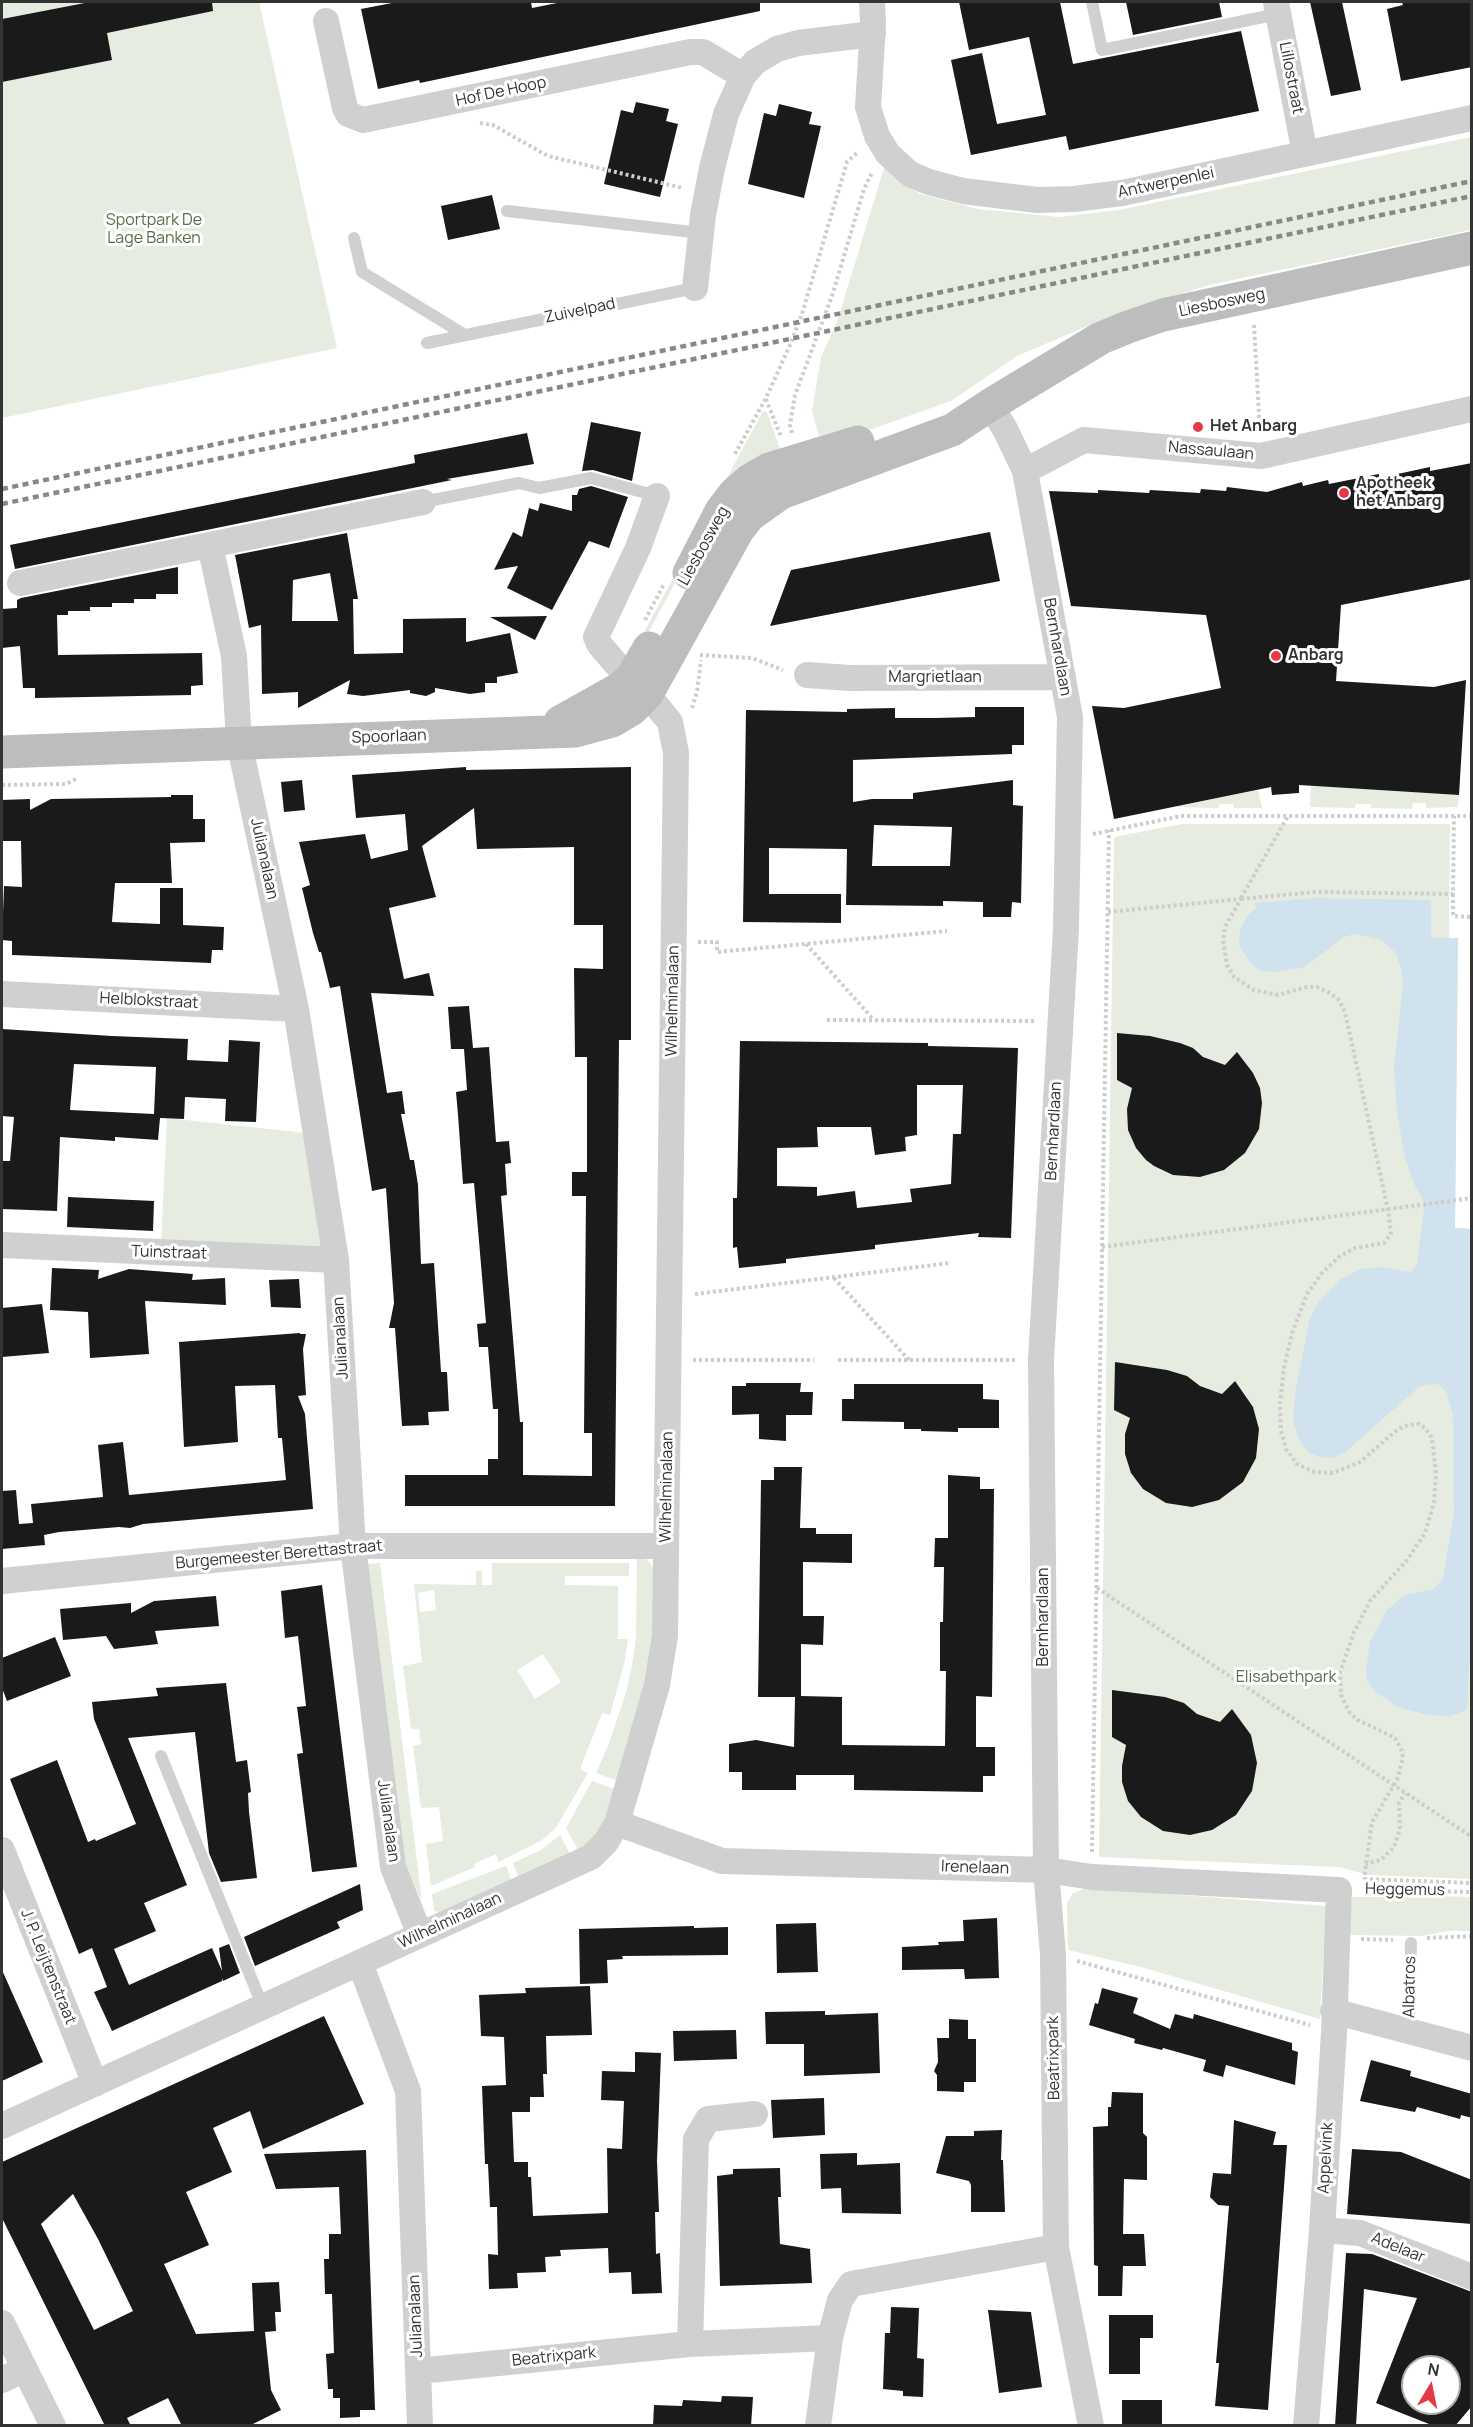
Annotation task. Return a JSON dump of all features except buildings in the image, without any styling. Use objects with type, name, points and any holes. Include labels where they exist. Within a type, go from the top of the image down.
[{"type":"street","points":[[872,2],[873,34],[868,107],[883,145]]},
{"type":"street","name":"Lillostraat","points":[[1277,8],[1305,154]]},
{"type":"street","name":"Hof De Hoop","points":[[326,21],[345,108],[348,114],[363,120],[690,52],[704,52],[742,76]]},
{"type":"street","points":[[695,288],[726,114],[742,76],[755,62],[777,49],[798,43],[873,34]]},
{"type":"street","name":"Antwerpenlei","points":[[883,145],[910,174],[929,182],[992,196],[1037,200],[1074,199],[1122,193],[1472,118]]},
{"type":"street","name":"Liesbosweg","points":[[639,686],[674,649],[738,530],[765,503],[799,485],[952,430],[1101,338],[1137,324],[1163,315],[1472,248]]},
{"type":"street","name":"Liesbosweg","points":[[639,686],[721,511],[734,494],[750,480],[796,460],[990,405]]},
{"type":"street","name":"Bernhardlaan","points":[[990,405],[1005,429],[1025,471],[1070,717],[1066,928],[1041,1360],[1046,1870]]},
{"type":"street","name":"Nassaulaan","points":[[1025,471],[1084,440],[1261,456],[1472,409]]},
{"type":"street","name":"Wilhelminalaan","points":[[2,2126],[591,1857],[606,1842],[617,1823],[657,1685],[665,1636],[676,753],[670,722],[599,644],[596,637],[638,548],[657,496]]},
{"type":"street","points":[[20,583],[423,502]]},
{"type":"street","points":[[210,544],[234,656],[238,742]]},
{"type":"street","name":"Margrietlaan","points":[[807,675],[850,678],[1063,677]]},
{"type":"street","name":"Spoorlaan","points":[[2,752],[540,732],[620,689],[639,686]]},
{"type":"street","name":"Julianalaan","points":[[238,742],[296,1009],[336,1260],[353,1546],[393,1867],[420,1935]]},
{"type":"street","name":"Helblokstraat","points":[[2,994],[296,1009]]},
{"type":"street","name":"Tuinstraat","points":[[2,1245],[336,1260]]},
{"type":"street","name":"Burgemeester Berettastraat","points":[[2,1581],[353,1546],[666,1546]]},
{"type":"street","name":"Irenelaan","points":[[617,1823],[722,1861],[1046,1870],[1092,1877],[1339,1890]]},
{"type":"street","name":"J. P. Leijtenstraat","points":[[2,1850],[95,2084]]},
{"type":"street","name":"Beatrixpark","points":[[1046,1870],[1053,1955],[1056,2247],[1091,2426]]},
{"type":"street","name":"Appelvink","points":[[1306,2426],[1322,2230],[1339,1890]]},
{"type":"street","name":"Julianalaan","points":[[360,1963],[408,2091],[420,2426]]},
{"type":"street","name":"Albatros","points":[[1334,2021],[1409,2030],[1472,2048]]},
{"type":"street","points":[[690,2343],[696,2139],[708,2119],[755,2114]]},
{"type":"street","name":"Adelaar","points":[[1322,2230],[1360,2233],[1472,2277]]},
{"type":"street","points":[[818,2426],[830,2338],[840,2300],[851,2284],[1056,2247]]},
{"type":"street","points":[[2,2323],[13,2374],[54,2426]]},
{"type":"street","name":"Beatrixpark","points":[[418,2371],[690,2343],[830,2338]]},
{"type":"lane","points":[[1092,2],[1102,50],[1277,8]]},
{"type":"lane","points":[[507,212],[707,215]]},
{"type":"lane","points":[[354,238],[362,272],[465,335]]},
{"type":"lane","name":"Zuivelpad","points":[[427,343],[695,288]]},
{"type":"lane","points":[[423,502],[519,483],[539,488],[591,478],[657,496]]},
{"type":"lane","points":[[161,1756],[263,2007]]},
{"type":"lane","name":"Albatros","points":[[1409,2030],[1411,1943]]},
{"type":"path","points":[[472,122],[493,125],[548,156],[707,215]]},
{"type":"path","points":[[796,460],[790,424],[795,395],[832,296],[864,189],[883,145]]},
{"type":"path","points":[[796,460],[766,398],[802,314],[847,162],[883,145]]},
{"type":"path","name":"Liesbosweg","points":[[1244,327],[1266,322]]},
{"type":"path","points":[[1254,324],[1261,456]]},
{"type":"path","points":[[674,649],[701,655],[752,658],[796,675],[807,675]]},
{"type":"path","points":[[1092,1877],[1109,830],[1181,816],[1472,816]]},
{"type":"path","points":[[1289,816],[1225,927],[1222,940],[1227,965],[1234,977],[1254,990],[1272,994],[1317,987],[1338,999],[1345,1012],[1392,1229],[1389,1239],[1384,1243],[1355,1248],[1340,1256],[1322,1273],[1307,1294],[1287,1350],[1282,1376],[1280,1413],[1283,1440],[1297,1464],[1314,1472],[1333,1473],[1360,1462],[1398,1429],[1408,1425],[1419,1425],[1425,1428],[1432,1438],[1436,1484],[1432,1513],[1425,1533],[1407,1560],[1370,1601],[1354,1632],[1340,1673],[1341,1695],[1350,1713],[1366,1725],[1389,1734],[1399,1744],[1403,1758],[1400,1773],[1371,1822],[1364,1879],[1472,1883]]},
{"type":"path","points":[[1454,816],[1453,916],[1472,917]]},
{"type":"path","points":[[1108,912],[1315,892],[1453,894]]},
{"type":"path","points":[[674,942],[717,942],[717,952],[947,931]]},
{"type":"path","points":[[806,944],[874,1020]]},
{"type":"path","points":[[827,1020],[1061,1021]]},
{"type":"path","points":[[1102,1247],[1472,1198]]},
{"type":"path","points":[[669,1298],[950,1263]]},
{"type":"path","points":[[833,1278],[909,1360]]},
{"type":"path","points":[[669,1360],[814,1360]]},
{"type":"path","points":[[838,1360],[1041,1360]]},
{"type":"path","points":[[1097,1587],[1472,1837]]},
{"type":"path","points":[[1365,1864],[1381,1860],[1394,1847],[1400,1829],[1399,1803],[1405,1793]]},
{"type":"path","name":"Heggemus","points":[[1339,1890],[1472,1892]]},
{"type":"path","points":[[1053,1955],[1334,2021]]},
{"type":"green space","name":"Sportpark De Lage Banken","points":[[2,2],[259,2],[337,348],[2,418]]},
{"type":"green space","points":[[1471,137],[1471,230],[1209,285],[1111,316],[1017,356],[951,401],[858,434],[820,440],[812,411],[821,357],[837,322],[885,165],[889,172],[920,194],[978,209],[1059,217],[1119,210]]},
{"type":"green space","points":[[763,411],[767,412],[783,457],[717,505],[646,637],[643,634]]},
{"type":"green space","points":[[1311,786],[1459,795],[1458,807],[1426,808],[1426,803],[1413,803],[1412,809],[1371,808],[1371,804],[1356,804],[1355,808],[1310,807]]},
{"type":"green space","points":[[1258,790],[1262,808],[1234,808],[1233,804],[1219,804],[1219,808],[1175,807]]},
{"type":"green space","name":"Elisabethpark","points":[[1182,824],[1450,824],[1449,938],[1458,938],[1455,1228],[1472,1229],[1471,1879],[1369,1875],[1338,1867],[1099,1857],[1114,837]]},
{"type":"green space","points":[[167,1118],[306,1133],[324,1249],[161,1244]]},
{"type":"green space","points":[[637,1556],[648,1560],[655,1572],[654,1638],[650,1668],[618,1781],[596,1773],[626,1693],[632,1665],[636,1637]]},
{"type":"green space","points":[[380,1563],[422,1902],[405,1863],[367,1569],[368,1564]]},
{"type":"green space","points":[[492,1563],[629,1563],[629,1576],[565,1576],[565,1585],[618,1586],[618,1639],[628,1639],[625,1660],[610,1715],[602,1713],[580,1769],[588,1773],[555,1829],[542,1840],[499,1862],[496,1854],[474,1864],[475,1867],[431,1886],[426,1844],[443,1841],[439,1807],[421,1808],[413,1746],[421,1744],[419,1729],[411,1729],[403,1666],[422,1662],[414,1584],[476,1585],[476,1571],[482,1571],[482,1585],[492,1585]],"holes":[[[434,1590],[436,1610],[420,1612],[418,1593]],[[543,1654],[561,1682],[535,1699],[517,1670]]]},
{"type":"green space","points":[[592,1781],[615,1789],[600,1832],[579,1852],[566,1828]]},
{"type":"green space","points":[[560,1835],[571,1856],[519,1879],[513,1863],[541,1850]]},
{"type":"green space","points":[[506,1866],[512,1882],[443,1913],[434,1911],[432,1894]]},
{"type":"green space","points":[[1086,1888],[1326,1906],[1320,2019],[1141,1967],[1068,1950],[1067,1903],[1072,1894]]},
{"type":"green space","points":[[1352,1897],[1471,1897],[1471,1931],[1448,1931],[1421,1936],[1348,1935]]},
{"type":"water","points":[[1315,898],[1431,900],[1431,938],[1458,938],[1455,1228],[1472,1229],[1472,1664],[1469,1664],[1467,1710],[1449,1716],[1428,1715],[1398,1707],[1373,1690],[1367,1679],[1366,1671],[1370,1642],[1387,1610],[1405,1595],[1434,1589],[1443,1578],[1454,1513],[1453,1415],[1447,1393],[1439,1384],[1420,1386],[1344,1453],[1332,1458],[1319,1457],[1308,1452],[1300,1442],[1293,1420],[1295,1395],[1309,1321],[1318,1302],[1341,1279],[1361,1269],[1379,1267],[1411,1272],[1417,1264],[1424,1210],[1423,1199],[1415,1186],[1405,1158],[1397,1111],[1394,1068],[1403,982],[1395,952],[1381,940],[1354,934],[1344,937],[1304,967],[1273,972],[1259,970],[1252,965],[1239,946],[1240,930],[1247,916],[1256,908],[1255,903]]},
{"type":"railway","points":[[2,489],[1472,181]]},
{"type":"railway","points":[[2,504],[1472,196]]},
{"type":"place","name":"Het Anbarg","points":[[1198,427]]},
{"type":"place","name":"Apotheek het Anbarg","points":[[1344,493]]},
{"type":"place","name":"Anbarg","points":[[1276,656]]}]
